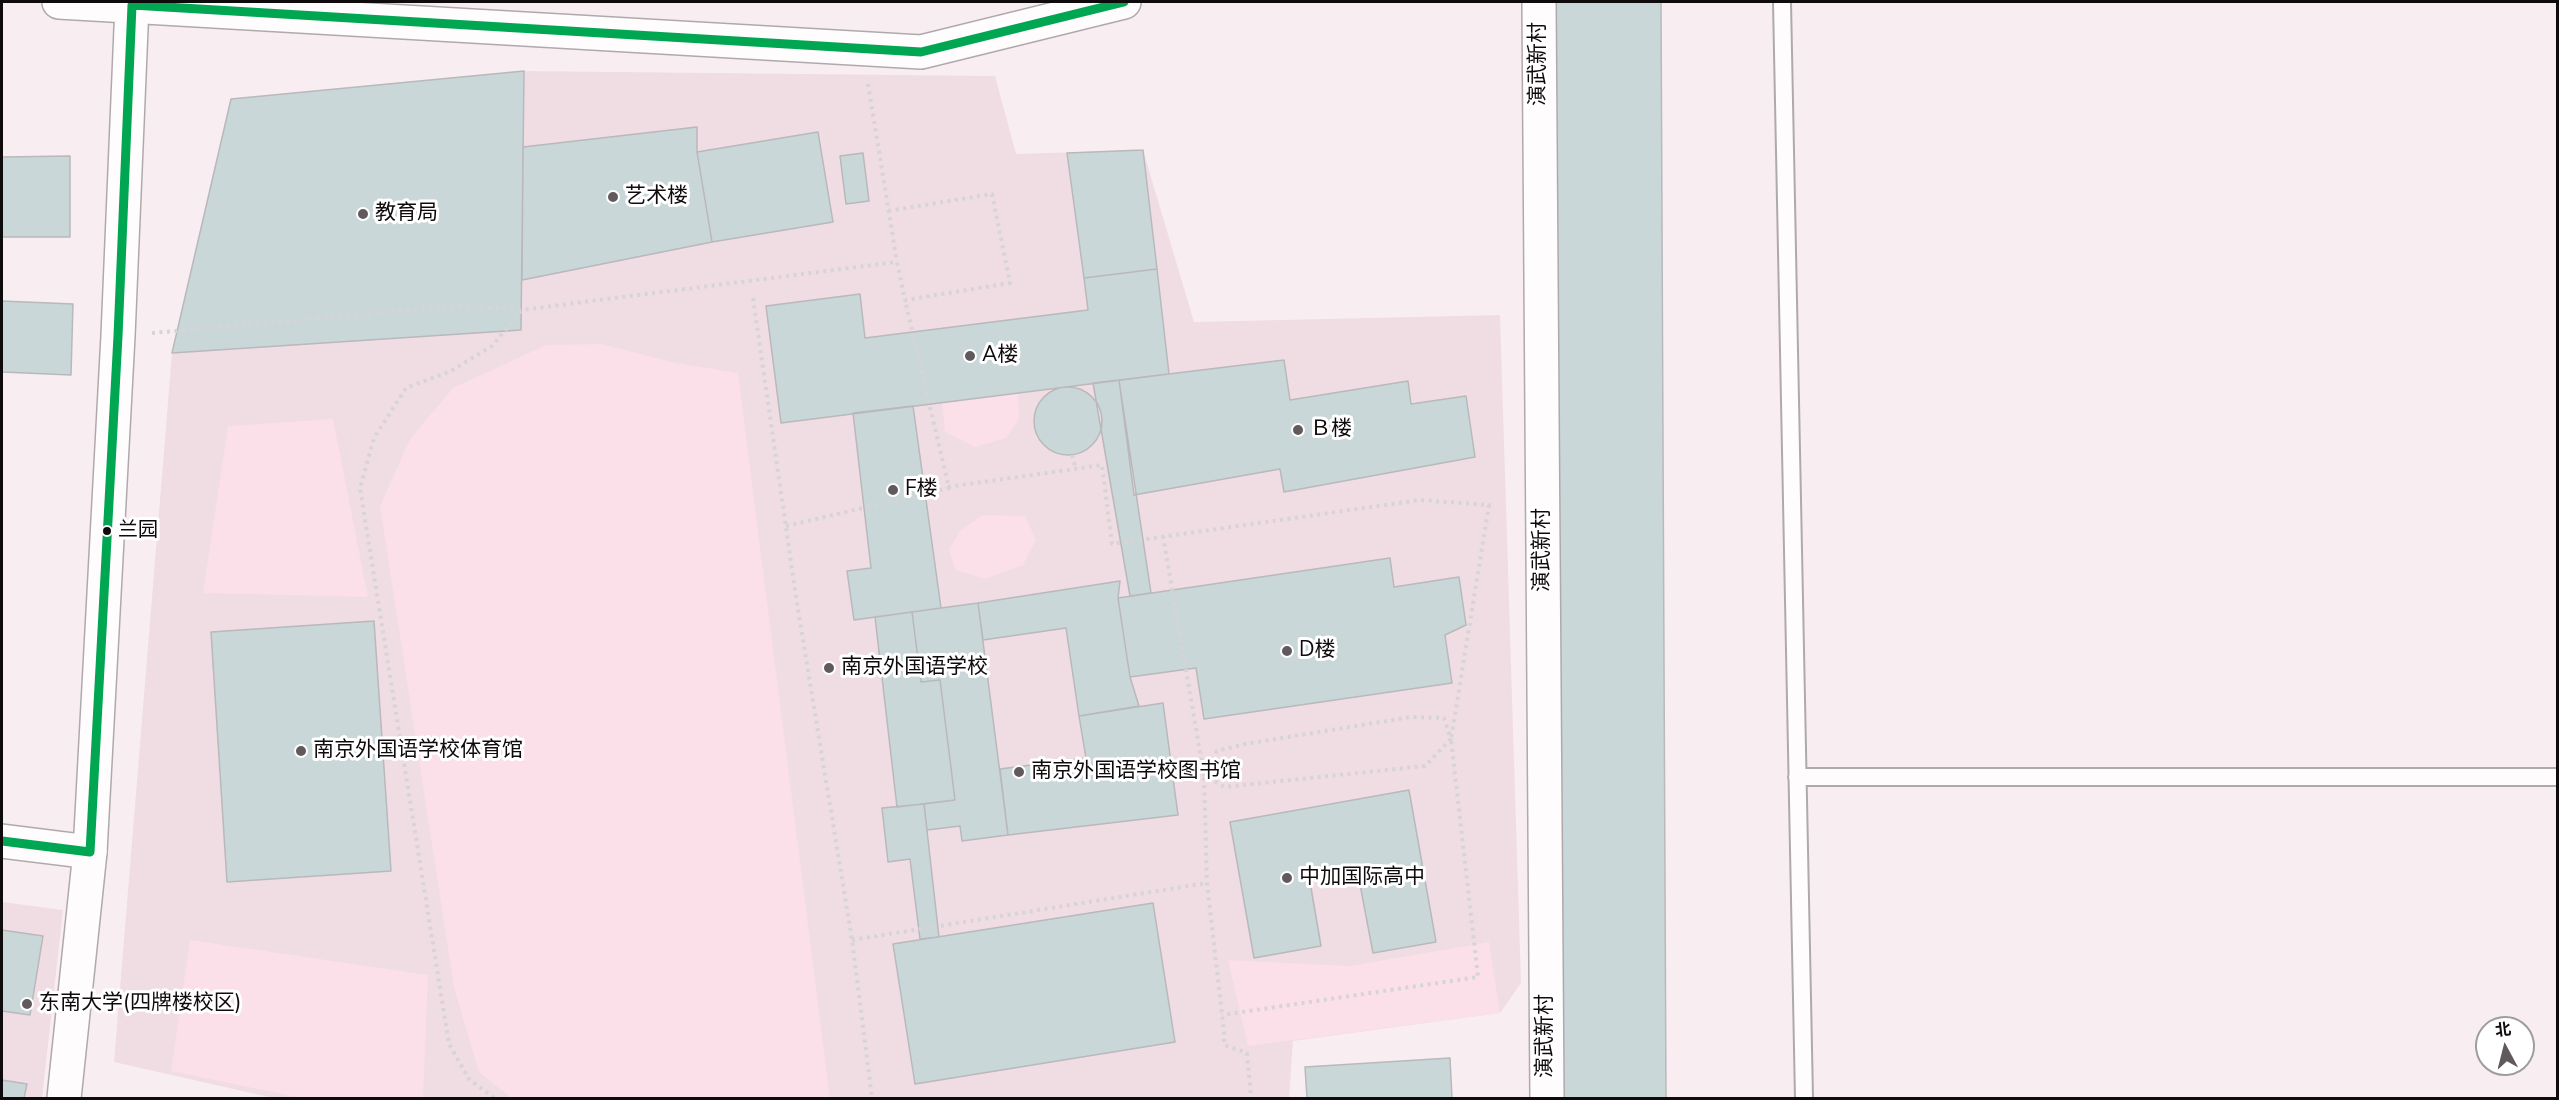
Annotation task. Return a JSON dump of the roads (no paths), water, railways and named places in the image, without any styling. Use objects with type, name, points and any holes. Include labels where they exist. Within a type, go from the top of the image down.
[{"type":"main road","points":[[59,2],[921,52],[1125,2]]},
{"type":"main road","name":"演武新村","points":[[1539,2],[1547,1098]]},
{"type":"main road","points":[[64,1098],[90,852],[118,336],[132,5]]},
{"type":"main road","points":[[2,842],[90,852]]},
{"type":"lane","points":[[1782,2],[1804,1098]]},
{"type":"lane","points":[[1797,777],[2558,777]]},
{"type":"place","name":"艺术楼","points":[[613,197]]},
{"type":"place","name":"教育局","points":[[363,214]]},
{"type":"place","name":"A楼","points":[[970,356]]},
{"type":"place","name":"Ｂ楼","points":[[1298,430]]},
{"type":"place","name":"F楼","points":[[893,490]]},
{"type":"place","name":"兰园","points":[[107,531]]},
{"type":"place","name":"D楼","points":[[1287,651]]},
{"type":"place","name":"南京外国语学校","points":[[829,668]]},
{"type":"place","name":"南京外国语学校体育馆","points":[[301,751]]},
{"type":"place","name":"南京外国语学校图书馆","points":[[1019,772]]},
{"type":"place","name":"中加国际高中","points":[[1287,878]]},
{"type":"place","name":"东南大学(四牌楼校区)","points":[[27,1004]]}]
